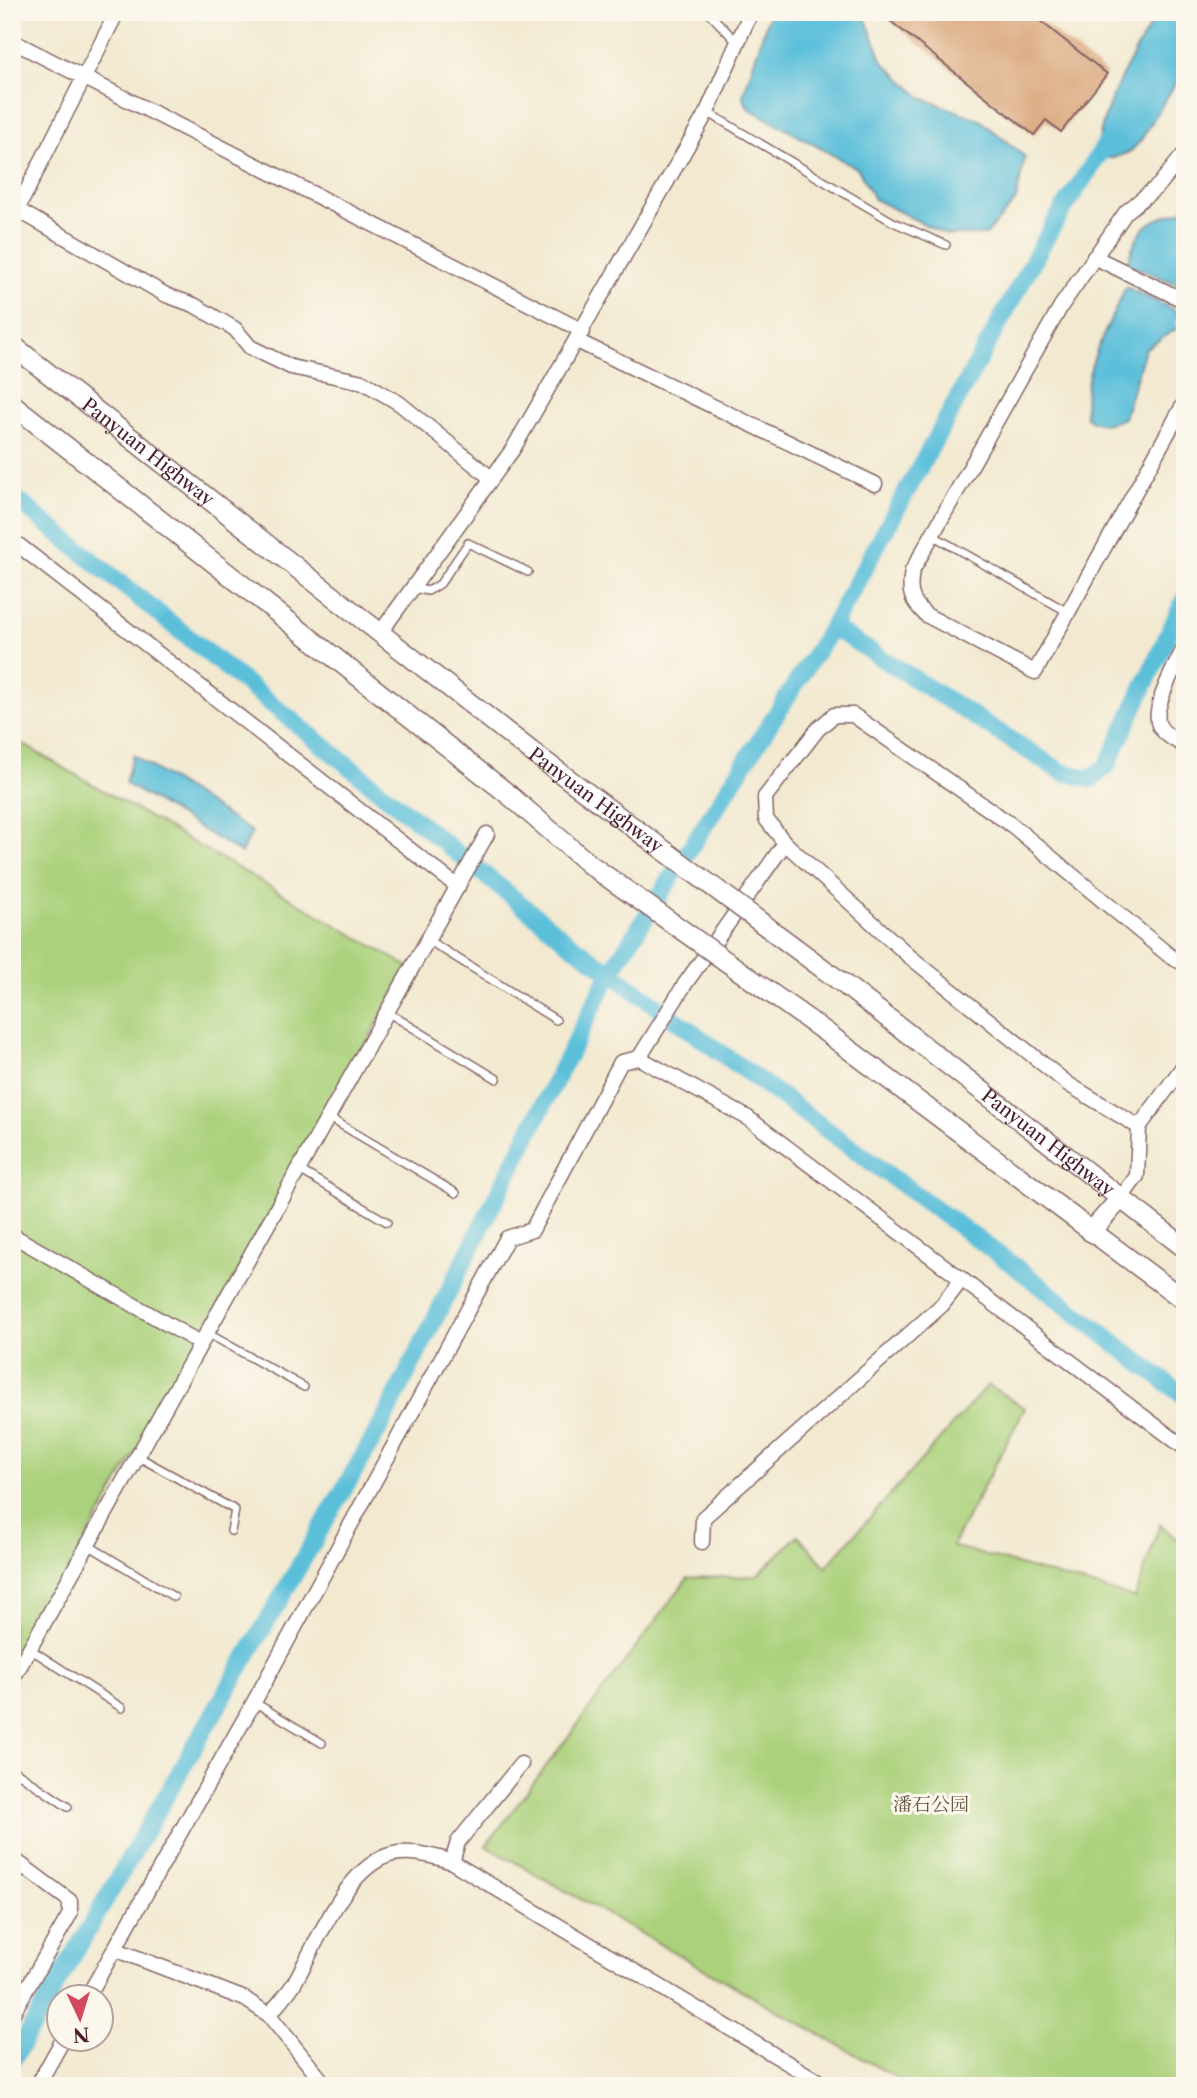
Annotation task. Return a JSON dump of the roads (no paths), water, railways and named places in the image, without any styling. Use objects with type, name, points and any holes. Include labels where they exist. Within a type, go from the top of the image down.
[{"type":"main road","name":"Panyuan Highway","points":[[12,345],[532,752],[849,988],[1185,1248]]},
{"type":"main road","points":[[12,404],[508,794],[589,864],[827,1033],[1185,1301]]},
{"type":"main road","points":[[1091,1232],[1121,1198]]},
{"type":"street","points":[[117,12],[15,215],[166,295],[194,305],[235,329],[250,347],[290,366],[363,382],[398,403],[491,478]]},
{"type":"street","points":[[380,633],[513,449],[707,113],[736,41],[751,12]]},
{"type":"street","points":[[12,41],[580,336],[875,484]]},
{"type":"street","points":[[1185,153],[1159,185],[1126,212],[1061,306],[912,572],[908,589],[914,604],[926,615],[1035,672],[1066,611],[1185,402]]},
{"type":"street","points":[[1094,257],[1185,301]]},
{"type":"street","points":[[12,540],[460,883]]},
{"type":"street","points":[[1185,646],[1161,699],[1157,716],[1160,727],[1185,746]]},
{"type":"street","points":[[1139,1127],[1068,1084],[909,956],[785,843],[766,819],[765,797],[818,729],[834,715],[853,715],[1013,826],[1171,957],[1185,964]]},
{"type":"street","points":[[12,1680],[487,834]]},
{"type":"street","points":[[96,1982],[254,1702],[507,1238],[531,1230],[621,1062],[643,1052],[685,984],[785,843]]},
{"type":"street","points":[[643,1052],[748,1118],[1185,1448]]},
{"type":"street","points":[[1121,1198],[1137,1176],[1139,1127],[1185,1064]]},
{"type":"street","points":[[12,1234],[202,1338]]},
{"type":"street","points":[[702,1542],[703,1518],[942,1304],[962,1279]]},
{"type":"street","points":[[452,1862],[458,1842],[522,1764]]},
{"type":"street","points":[[269,2015],[292,1987],[331,1914],[369,1868],[393,1854],[434,1856],[452,1862],[826,2086]]},
{"type":"street","points":[[12,1858],[70,1901],[70,1914],[12,2014]]},
{"type":"street","points":[[114,1949],[244,1999],[269,2015],[326,2086]]},
{"type":"street","points":[[37,2086],[57,2052]]},
{"type":"lane","points":[[708,12],[736,41]]},
{"type":"lane","points":[[707,113],[893,222],[946,245]]},
{"type":"lane","points":[[932,536],[1066,611]]},
{"type":"lane","points":[[413,588],[428,591],[440,583],[468,543],[528,572]]},
{"type":"lane","points":[[428,940],[556,1020]]},
{"type":"lane","points":[[387,1013],[497,1079]]},
{"type":"lane","points":[[328,1117],[456,1193]]},
{"type":"lane","points":[[298,1169],[387,1222]]},
{"type":"lane","points":[[202,1338],[304,1387]]},
{"type":"lane","points":[[137,1456],[235,1510],[231,1531]]},
{"type":"lane","points":[[88,1544],[174,1597]]},
{"type":"lane","points":[[30,1648],[122,1708]]},
{"type":"lane","points":[[254,1702],[322,1743]]},
{"type":"lane","points":[[12,1769],[68,1807]]},
{"type":"water","points":[[770,12],[863,12],[883,62],[922,98],[980,120],[1025,157],[1016,200],[986,235],[946,235],[874,199],[858,169],[748,108],[743,96]]},
{"type":"water","points":[[1159,12],[1185,12],[1185,66],[1141,140],[1130,152],[1114,158],[1098,158],[1103,122],[1110,102]]},
{"type":"water","points":[[1185,206],[1185,287],[1127,264],[1139,234],[1151,222],[1182,211]]},
{"type":"water","points":[[1126,287],[1176,311],[1176,329],[1145,349],[1124,418],[1100,423],[1086,417],[1087,383],[1097,350]]},
{"type":"water","points":[[133,755],[252,832],[241,853],[125,783]]},
{"type":"waterway","points":[[12,2061],[381,1425],[610,973],[832,627],[1053,225],[1109,139]]},
{"type":"waterway","points":[[12,496],[567,941],[1017,1268],[1185,1397]]},
{"type":"waterway","points":[[832,627],[1062,772],[1091,779],[1107,766],[1185,598]]},
{"type":"park label","name":"潘石公园","points":[[931,1804]]}]
